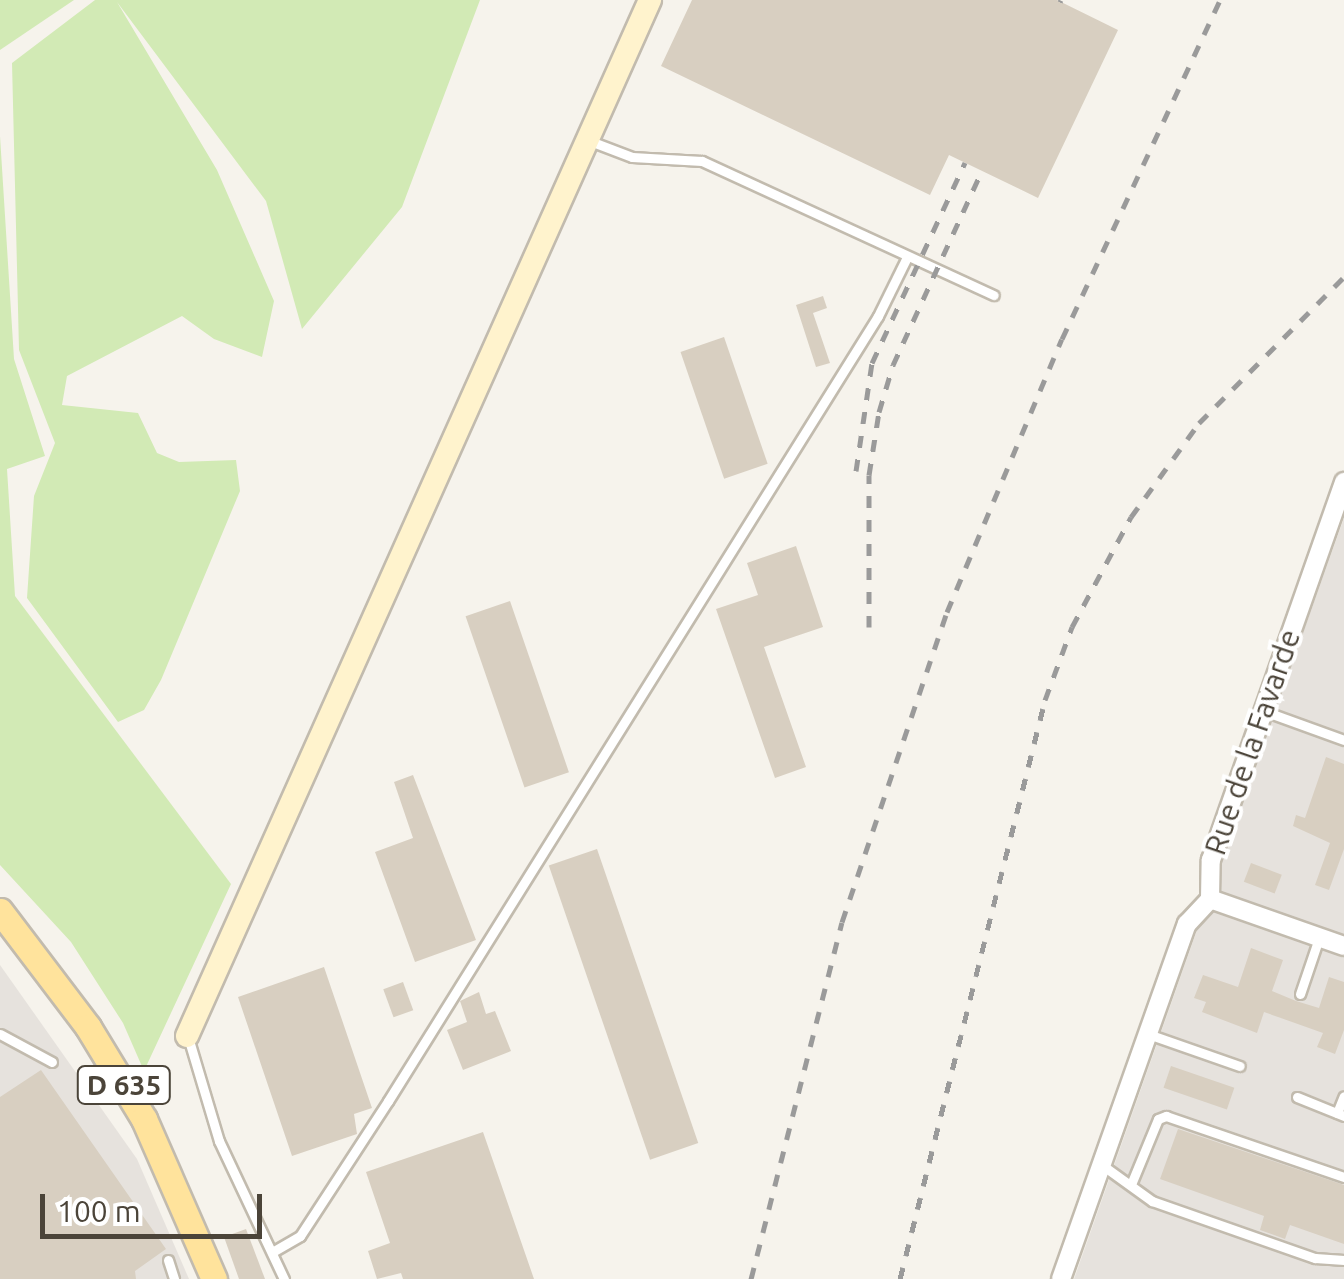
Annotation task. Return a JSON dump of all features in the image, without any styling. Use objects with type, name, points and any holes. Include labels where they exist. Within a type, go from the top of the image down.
[{"type":"main road","name":"D 635","points":[[0,911],[88,1027],[144,1119],[214,1279]]},
{"type":"street","points":[[188,1036],[650,0]]},
{"type":"street","name":"Rue de la Favarde","points":[[1062,1279],[1187,924],[1210,899],[1211,860],[1344,482]]},
{"type":"street","points":[[1210,899],[1344,946]]},
{"type":"lane","points":[[587,140],[632,156],[702,161],[994,296]]},
{"type":"lane","points":[[274,1251],[300,1236],[368,1131],[878,316],[908,257]]},
{"type":"lane","points":[[1262,710],[1344,740]]},
{"type":"lane","points":[[1300,994],[1319,938]]},
{"type":"lane","points":[[0,1034],[52,1062]]},
{"type":"lane","points":[[1148,1034],[1240,1066]]},
{"type":"lane","points":[[188,1036],[219,1141],[284,1279]]},
{"type":"lane","points":[[1296,1097],[1340,1115],[1344,1096]]},
{"type":"lane","points":[[1132,1182],[1158,1119],[1166,1116],[1344,1177]]},
{"type":"lane","points":[[1102,1165],[1132,1182],[1152,1200],[1315,1258],[1344,1260]]},
{"type":"lane","points":[[168,1260],[174,1279]]},
{"type":"shaded area","points":[[1344,518],[1344,1279],[1074,1279],[1221,862]]},
{"type":"shaded area","points":[[0,965],[137,1159],[189,1279],[0,1279]]},
{"type":"green space","points":[[0,0],[74,0],[0,50]]},
{"type":"green space","points":[[95,0],[480,0],[402,207],[302,329],[266,201],[117,2],[217,170],[274,301],[262,357],[214,339],[182,316],[67,376],[62,405],[138,413],[157,453],[179,462],[236,460],[240,491],[161,680],[144,710],[118,722],[27,598],[34,496],[55,443],[19,350],[12,63]]},
{"type":"green space","points":[[0,136],[14,359],[45,456],[7,469],[15,596],[231,884],[144,1071],[123,1023],[71,942],[0,865]]},
{"type":"building","points":[[692,0],[1057,0],[1118,30],[1038,198],[949,155],[930,195],[661,66]]},
{"type":"building","points":[[823,296],[827,308],[813,313],[830,363],[816,367],[796,305]]},
{"type":"building","points":[[724,337],[768,464],[724,479],[681,352]]},
{"type":"building","points":[[796,546],[823,627],[764,647],[806,767],[775,778],[716,609],[758,595],[747,563]]},
{"type":"building","points":[[510,601],[569,772],[524,787],[466,616]]},
{"type":"building","points":[[1326,757],[1344,764],[1344,849],[1329,890],[1315,885],[1330,843],[1293,826],[1296,815],[1305,818]]},
{"type":"building","points":[[413,775],[476,940],[415,962],[375,852],[413,838],[394,782]]},
{"type":"building","points":[[597,849],[698,1143],[650,1160],[549,866]]},
{"type":"building","points":[[1251,863],[1282,875],[1275,893],[1244,882]]},
{"type":"building","points":[[1251,948],[1283,960],[1272,991],[1296,1001],[1319,1008],[1329,977],[1344,982],[1344,1030],[1335,1054],[1317,1047],[1323,1033],[1264,1012],[1257,1033],[1202,1012],[1206,1002],[1194,998],[1203,975],[1238,987]]},
{"type":"building","points":[[324,967],[372,1108],[354,1114],[357,1134],[292,1156],[238,997]]},
{"type":"building","points":[[403,982],[413,1010],[394,1017],[383,989]]},
{"type":"building","points":[[479,992],[486,1014],[495,1011],[511,1051],[463,1070],[447,1030],[467,1022],[460,1001]]},
{"type":"building","points":[[1171,1066],[1234,1088],[1227,1110],[1164,1088]]},
{"type":"building","points":[[41,1070],[166,1249],[135,1271],[136,1279],[0,1279],[0,1097]]},
{"type":"building","points":[[1178,1129],[1344,1185],[1344,1244],[1290,1225],[1285,1239],[1260,1230],[1264,1216],[1160,1179]]},
{"type":"building","points":[[483,1132],[534,1279],[403,1279],[401,1273],[377,1279],[368,1251],[390,1243],[366,1172]]},
{"type":"building","points":[[246,1229],[265,1279],[239,1279],[224,1237]]},
{"type":"railway","points":[[751,1279],[842,922],[947,612],[1062,339],[1220,0]]},
{"type":"railway","points":[[856,471],[872,363],[965,163]]},
{"type":"railway","points":[[869,627],[869,475],[879,412],[893,365],[982,171]]},
{"type":"railway","points":[[900,1279],[1045,700],[1072,627],[1131,517],[1199,423],[1344,277]]}]
